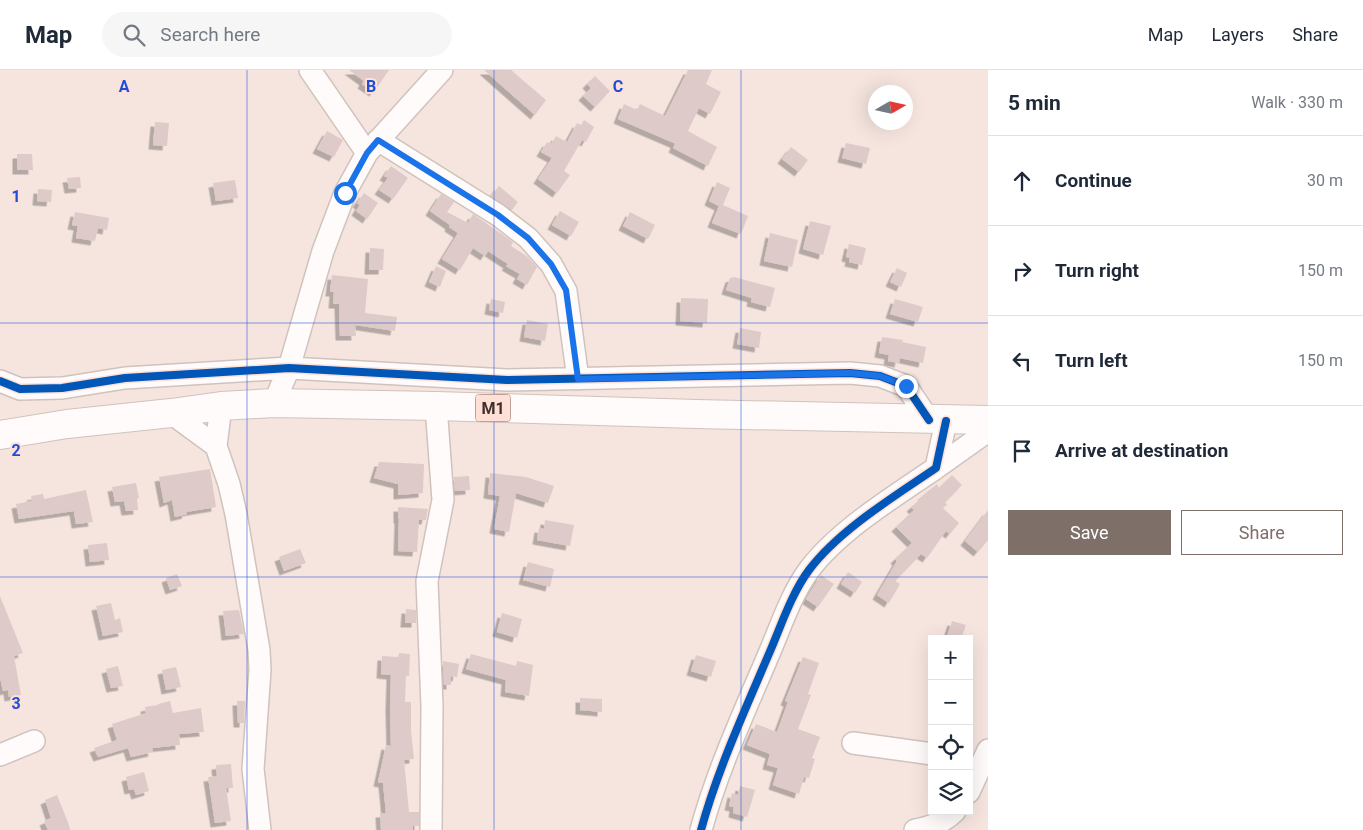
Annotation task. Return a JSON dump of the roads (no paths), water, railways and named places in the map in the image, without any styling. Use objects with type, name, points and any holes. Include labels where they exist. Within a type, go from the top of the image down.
[{"type":"highway","name":"M1","points":[[0,435],[67,424],[220,406],[274,403],[988,420]]},
{"type":"street","points":[[310,70],[372,147],[498,215],[528,238],[551,264],[566,290],[578,379]]},
{"type":"street","points":[[274,403],[289,368],[323,251],[345,193],[372,147],[442,70]]},
{"type":"street","points":[[0,381],[20,389],[62,388],[125,378],[289,368],[506,380],[850,373],[873,375],[906,386],[938,420],[936,468]]},
{"type":"street","points":[[220,406],[216,446],[229,484],[236,514],[259,650],[253,769],[260,830]]},
{"type":"street","points":[[431,830],[432,706],[427,581],[443,500],[436,406]]},
{"type":"street","points":[[171,413],[216,446]]},
{"type":"street","points":[[701,830],[710,798],[761,673],[792,601],[809,570],[853,526],[988,431]]},
{"type":"street","points":[[0,755],[34,741]]},
{"type":"street","points":[[853,743],[928,753]]},
{"type":"street","points":[[973,779],[980,757]]},
{"type":"street","points":[[915,830],[931,827],[946,820],[951,815]]}]
